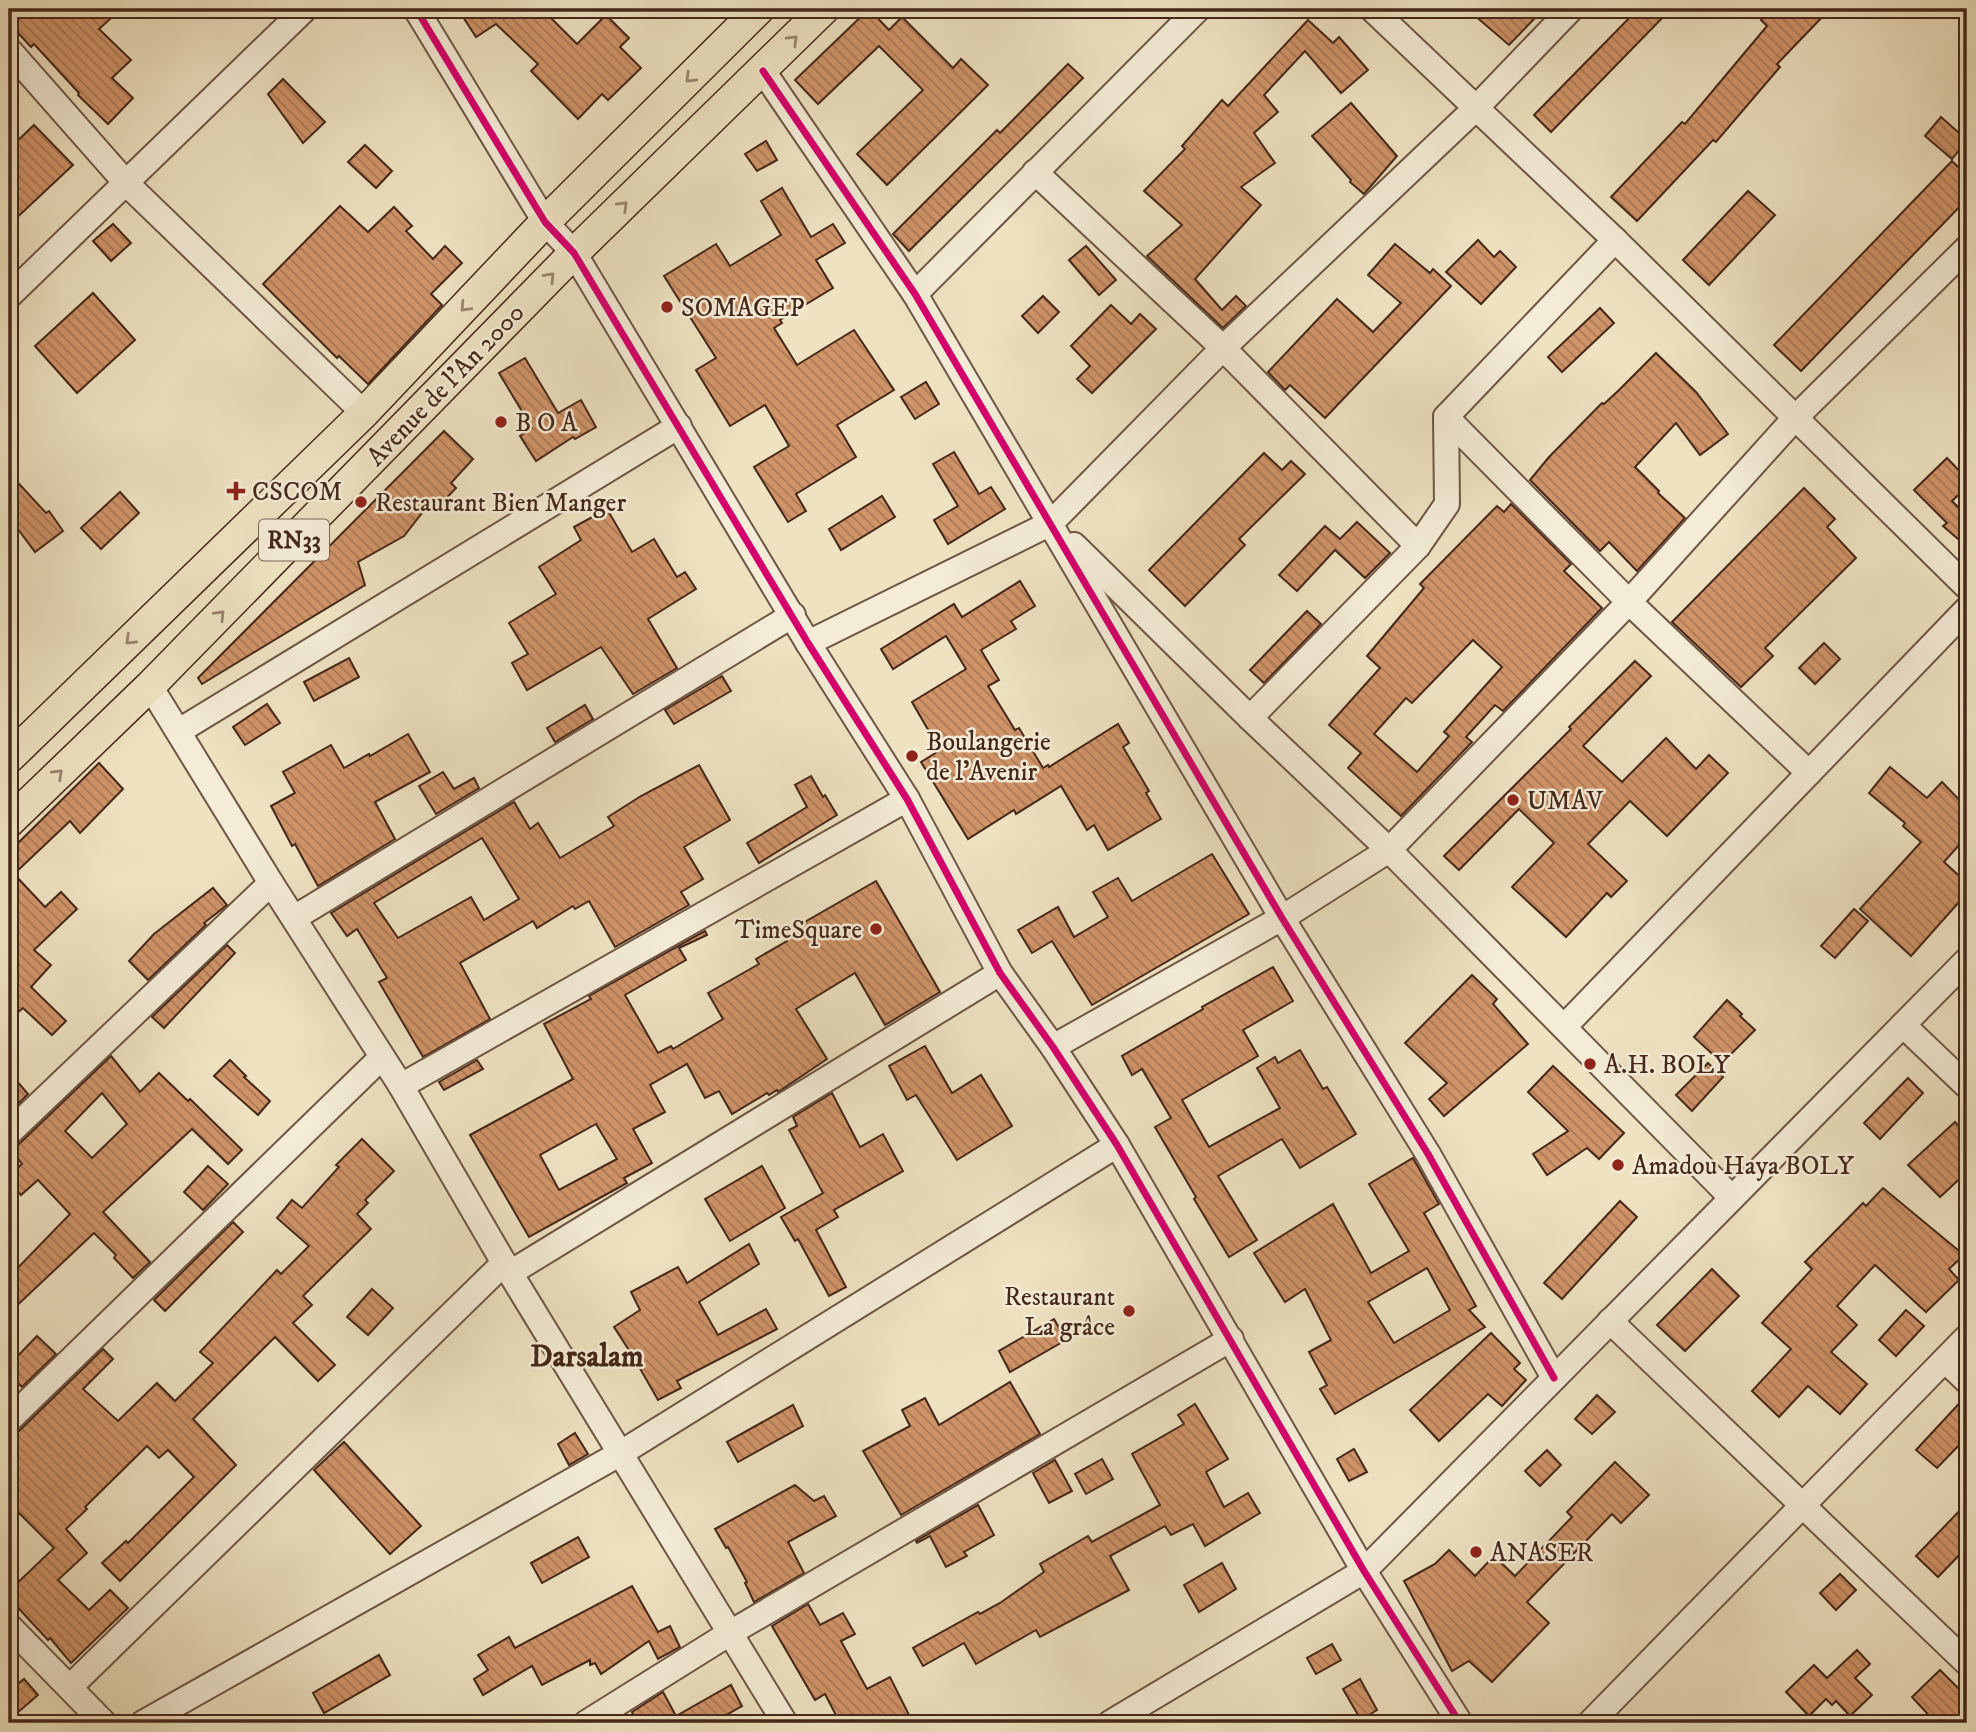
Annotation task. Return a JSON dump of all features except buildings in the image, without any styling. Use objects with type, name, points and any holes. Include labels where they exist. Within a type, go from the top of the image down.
[{"type":"main road","name":"Avenue de l'An 2000","points":[[9,758],[364,413],[545,222],[759,9]]},
{"type":"main road","name":"Avenue de l'An 2000","points":[[9,822],[150,686],[574,253],[824,9]]},
{"type":"street","points":[[9,296],[304,9]]},
{"type":"street","points":[[416,9],[545,222],[574,253],[808,643],[907,799],[1000,973],[1054,1047],[1117,1145],[1364,1571],[1460,1723]]},
{"type":"street","points":[[915,294],[1198,9]]},
{"type":"street","points":[[1372,9],[1615,240],[1967,587]]},
{"type":"street","points":[[808,643],[1051,523],[1223,348],[1476,108],[1571,9]]},
{"type":"street","points":[[9,50],[127,184],[364,413]]},
{"type":"street","points":[[762,71],[915,294],[1282,918],[1428,1154],[1554,1378]]},
{"type":"street","points":[[1035,172],[1223,348],[1418,546]]},
{"type":"street","points":[[1250,718],[1418,546],[1447,504],[1446,417],[1615,240]]},
{"type":"street","points":[[1054,1047],[1282,918],[1389,849],[1629,602],[1795,418],[1967,248]]},
{"type":"street","points":[[1446,417],[1629,602],[1809,773]]},
{"type":"street","points":[[179,732],[679,426]]},
{"type":"street","points":[[1051,523],[1250,718],[1389,849],[1732,1198]]},
{"type":"street","points":[[1564,1027],[1967,609]]},
{"type":"street","points":[[294,918],[793,615]]},
{"type":"street","points":[[150,686],[271,883],[401,1086],[507,1268],[785,1723]]},
{"type":"street","points":[[401,1086],[907,799]]},
{"type":"street","points":[[9,1133],[271,883]]},
{"type":"street","points":[[1110,1723],[1364,1571],[1967,960]]},
{"type":"street","points":[[70,1687],[507,1268],[1000,973]]},
{"type":"street","points":[[1903,1025],[1967,1086]]},
{"type":"street","points":[[9,1420],[382,1057]]},
{"type":"street","points":[[158,1719],[621,1452],[1117,1145]]},
{"type":"street","points":[[1610,1321],[1967,1663]]},
{"type":"street","points":[[1590,1723],[1967,1337]]},
{"type":"street","points":[[586,1723],[730,1633],[1231,1339]]},
{"type":"street","points":[[1945,1360],[1967,1381]]},
{"type":"street","points":[[9,1626],[104,1723]]},
{"type":"cycle path","points":[[416,9],[545,222],[574,253],[808,643],[907,799],[1000,973],[1053,1047],[1117,1145],[1364,1571],[1460,1723]]},
{"type":"cycle path","points":[[763,71],[915,294],[1282,918],[1428,1154],[1554,1378]]},
{"type":"place","name":"SOMAGEP","points":[[667,307]]},
{"type":"place","name":"B O A","points":[[501,422]]},
{"type":"place","name":"CSCOM","points":[[236,491]]},
{"type":"place","name":"Restaurant Bien Manger","points":[[361,502]]},
{"type":"place","name":"Boulangerie de l'Avenir","points":[[912,756]]},
{"type":"place","name":"UMAV","points":[[1513,800]]},
{"type":"place","name":"TimeSquare","points":[[876,929]]},
{"type":"place","name":"A.H. BOLY","points":[[1590,1064]]},
{"type":"place","name":"Amadou Haya BOLY","points":[[1618,1165]]},
{"type":"place","name":"Restaurant La grâce","points":[[1129,1311]]},
{"type":"place","name":"ANASER","points":[[1476,1552]]},
{"type":"district","name":"Darsalam","points":[[587,1356]]}]
